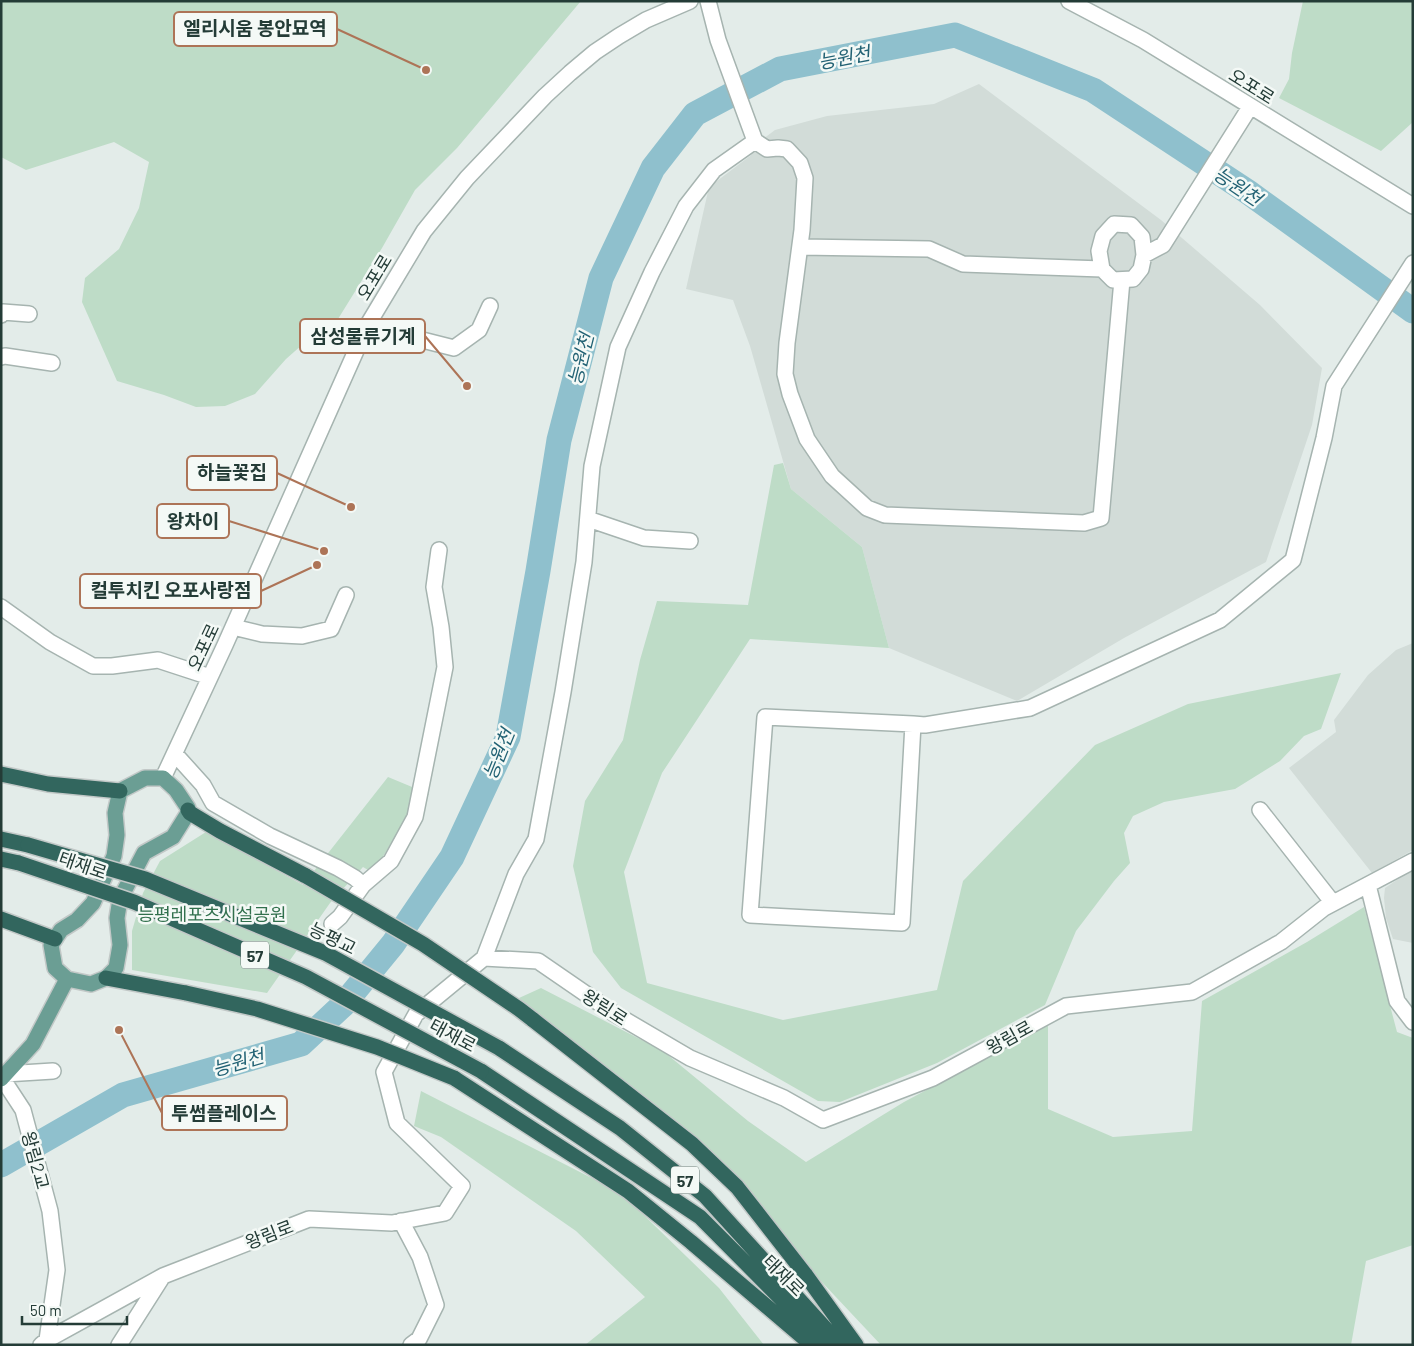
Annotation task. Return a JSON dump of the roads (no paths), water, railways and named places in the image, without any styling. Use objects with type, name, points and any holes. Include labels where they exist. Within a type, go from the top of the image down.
[{"type":"highway","points":[[1,774],[48,784],[120,791]]},
{"type":"highway","points":[[188,810],[220,831],[306,876],[423,944],[532,1019],[692,1144],[737,1187],[805,1274],[856,1345]]},
{"type":"highway","name":"능평교","points":[[1,839],[145,879],[325,953],[499,1048]]},
{"type":"highway","name":"태재로","points":[[1,859],[19,863],[134,902],[306,977],[481,1071],[700,1217],[826,1345]]},
{"type":"highway","points":[[1,919],[55,939]]},
{"type":"highway","points":[[106,978],[257,1009],[377,1048],[454,1078],[628,1191],[812,1345]]},
{"type":"highway","name":"태재로","points":[[499,1048],[620,1128],[706,1196],[842,1345]]},
{"type":"main road","points":[[145,778],[164,778],[176,790],[188,808],[188,813],[173,837],[144,853],[120,899],[117,918],[120,945],[116,968],[106,978],[91,984],[67,979],[55,968],[51,945],[61,930],[77,920],[93,903],[114,856],[117,835],[115,813],[120,791],[145,778]]},
{"type":"main road","points":[[3,1077],[33,1044],[67,979]]},
{"type":"street","name":"오포로","points":[[164,778],[367,326],[424,231],[467,178],[545,96],[595,52],[646,20],[690,1]]},
{"type":"street","points":[[708,1],[718,40],[755,141],[767,149],[787,149],[800,163],[805,178],[802,230],[787,343],[785,374],[790,394],[807,439],[832,476],[867,508],[885,515],[1084,523],[1101,518],[1122,280]]},
{"type":"street","name":"오포로","points":[[1069,1],[1142,40],[1413,206]]},
{"type":"street","points":[[1144,254],[1163,245],[1250,107]]},
{"type":"street","points":[[484,958],[516,874],[536,839],[563,692],[584,562],[592,466],[618,347],[652,272],[686,206],[714,170],[755,141]]},
{"type":"street","points":[[1114,224],[1131,225],[1142,237],[1144,254],[1141,269],[1133,280],[1113,280],[1102,270],[1099,251],[1103,236],[1114,224]]},
{"type":"street","points":[[800,247],[929,249],[963,264],[1102,270]]},
{"type":"street","points":[[913,724],[902,923],[750,914],[765,717],[913,724],[925,725],[1030,708],[1220,620],[1293,560],[1324,438],[1334,386],[1413,263]]},
{"type":"street","points":[[367,326],[454,348],[480,330],[490,306]]},
{"type":"street","points":[[1,315],[3,312],[29,314]]},
{"type":"street","points":[[1,357],[52,363]]},
{"type":"street","points":[[588,519],[644,538],[690,541]]},
{"type":"street","points":[[332,924],[340,917],[363,885],[391,861],[415,817],[445,667],[434,587],[439,550]]},
{"type":"street","points":[[233,627],[262,634],[302,636],[331,629],[346,595]]},
{"type":"street","points":[[1,607],[50,642],[93,666],[112,666],[158,660],[210,677]]},
{"type":"street","points":[[175,754],[203,785],[214,804],[270,836],[338,868],[363,885]]},
{"type":"street","points":[[1260,810],[1332,904]]},
{"type":"street","name":"왕림로","points":[[44,1342],[163,1276],[309,1219],[392,1223],[445,1213],[462,1186],[397,1123],[384,1072],[416,1014],[484,958],[538,962],[615,1014],[690,1058],[784,1098],[823,1120],[934,1078],[1066,1006],[1192,992],[1282,942],[1324,908],[1413,861]]},
{"type":"street","points":[[1368,885],[1397,1001],[1413,1022]]},
{"type":"street","points":[[3,1077],[53,1071]]},
{"type":"street","name":"왕림2교","points":[[3,1077],[23,1110],[50,1211],[57,1270],[44,1342]]},
{"type":"street","points":[[401,1221],[420,1257],[436,1305],[419,1339],[411,1345]]},
{"type":"street","points":[[119,1345],[163,1276]]},
{"type":"waterway","name":"능원천","points":[[1,1165],[123,1095],[301,1044],[343,1005],[393,944],[452,857],[508,737],[559,440],[601,278],[653,168],[695,114],[780,69],[955,35],[1093,90],[1248,192],[1413,311]]},
{"type":"place","name":"엘리시움 봉안묘역","points":[[426,70]]},
{"type":"place","name":"삼성물류기계","points":[[467,386]]},
{"type":"place","name":"하늘꽃집","points":[[351,507]]},
{"type":"place","name":"왕차이","points":[[324,551]]},
{"type":"place","name":"컬투치킨 오포사랑점","points":[[317,565]]},
{"type":"place","name":"투썸플레이스","points":[[119,1030]]},
{"type":"park label","name":"능평레포츠시설공원","points":[[212,914]]}]
